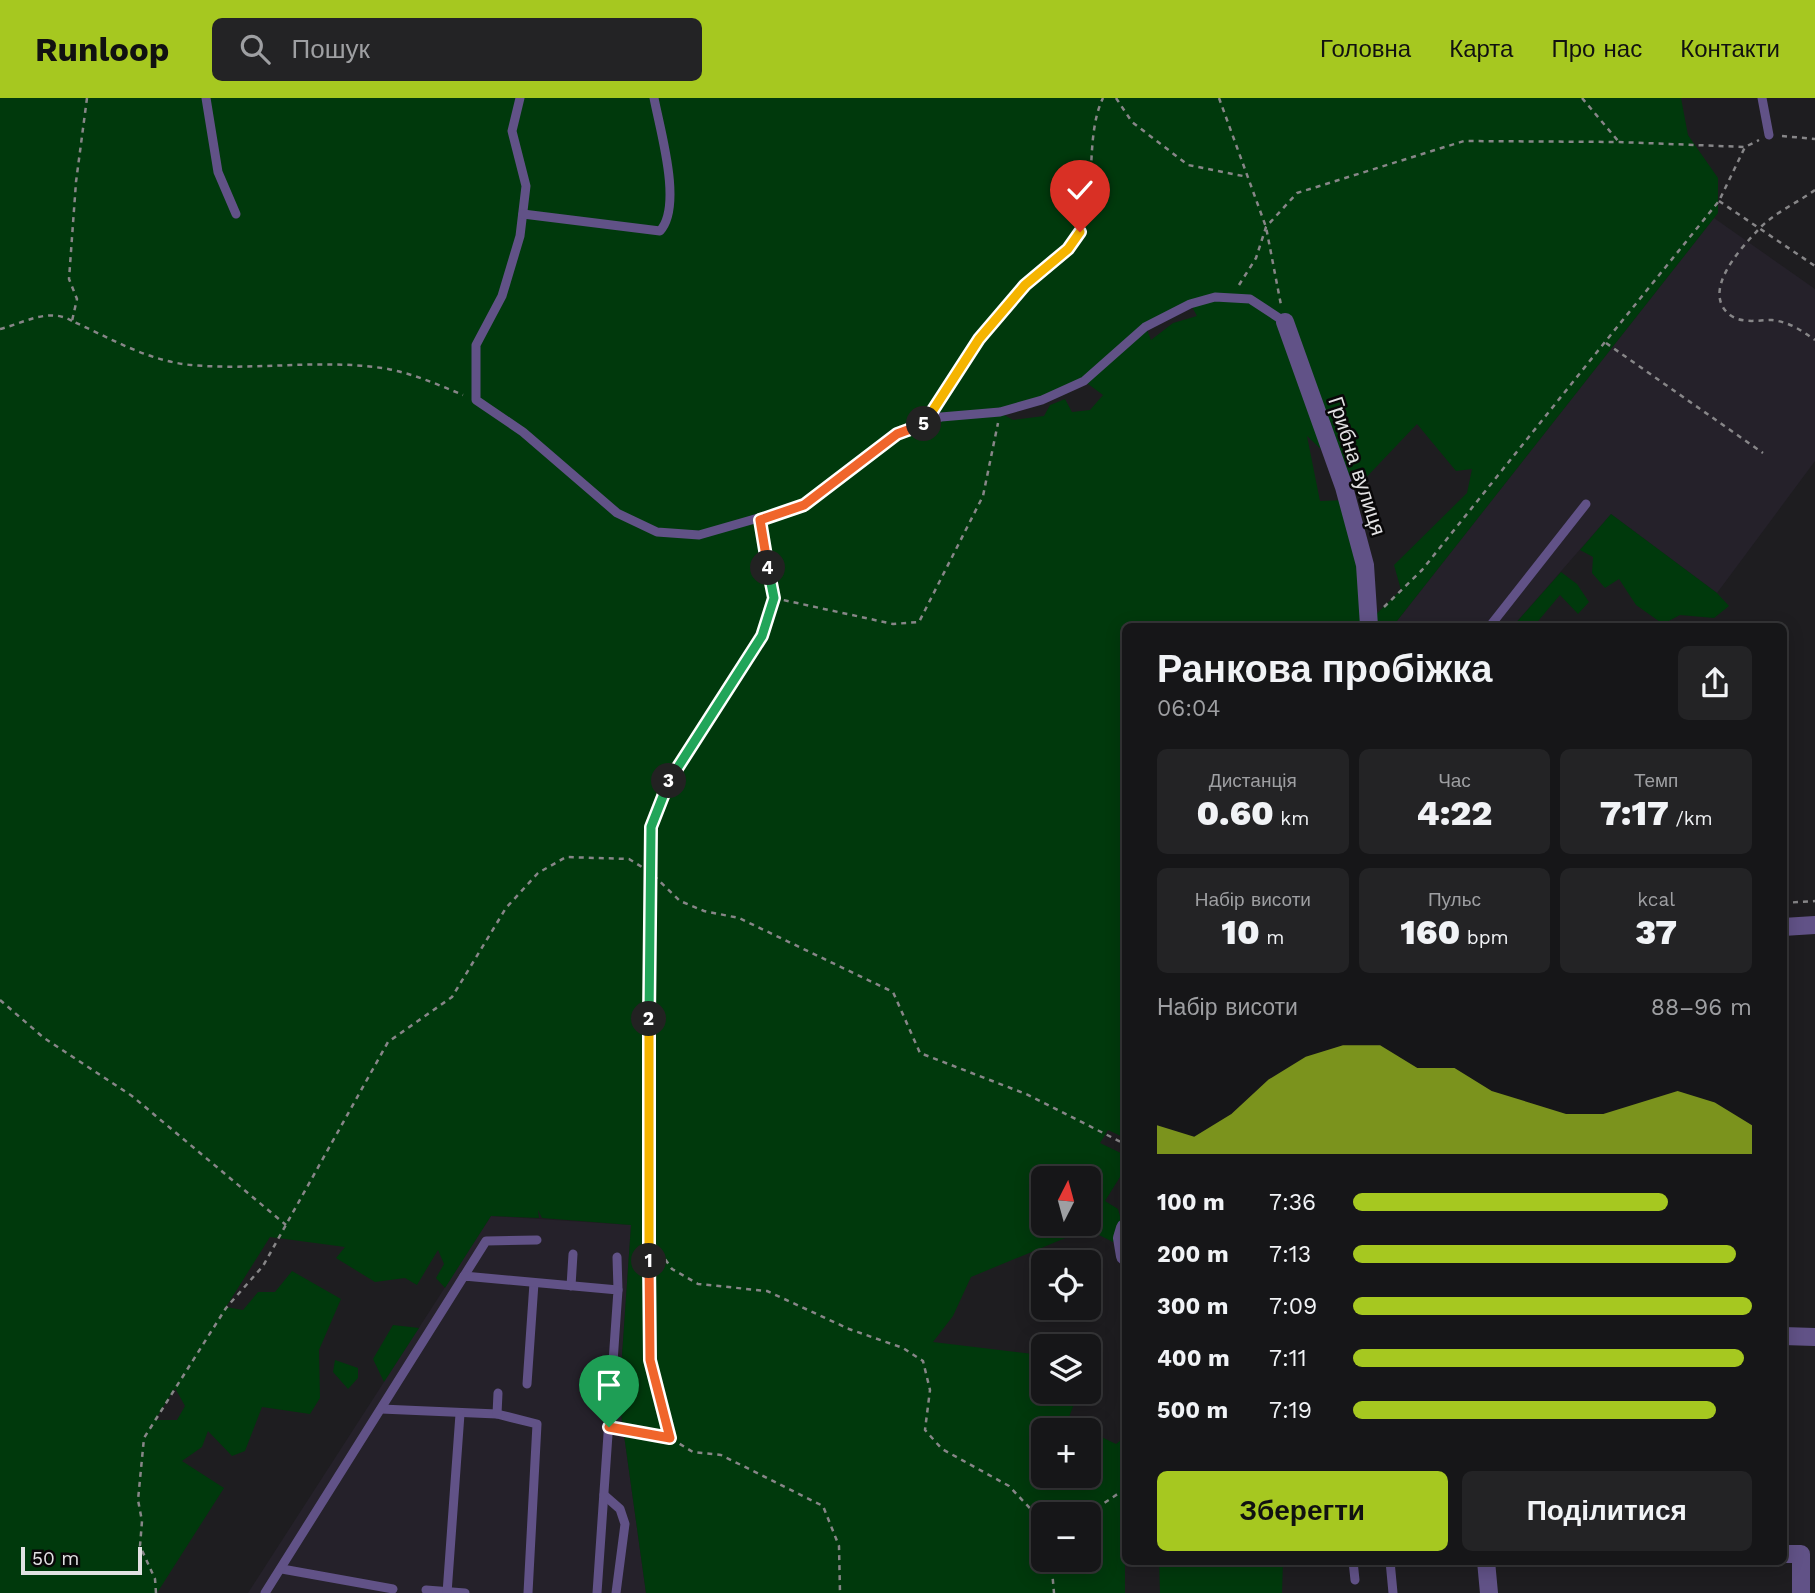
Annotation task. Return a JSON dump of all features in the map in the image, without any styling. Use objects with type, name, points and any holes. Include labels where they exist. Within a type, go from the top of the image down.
[{"type":"street","name":"Грибна вулиця","points":[[1285,322],[1344,487],[1364,565],[1369,623]]},
{"type":"street","points":[[1787,927],[1815,925]]},
{"type":"street","points":[[1787,1336],[1815,1337]]},
{"type":"street","points":[[1800,1554],[1801,1593]]},
{"type":"street","points":[[1486,1565],[1489,1593]]},
{"type":"lane","points":[[206,98],[218,172],[236,214]]},
{"type":"lane","points":[[520,98],[512,131],[526,186],[520,236],[502,296],[476,345],[476,400],[523,432],[617,513],[657,532],[699,535],[760,520],[804,505],[897,434],[941,417],[1000,412],[1042,400],[1084,380],[1145,327],[1190,304],[1215,298],[1250,299],[1285,322]]},
{"type":"lane","points":[[523,214],[660,231],[668,222],[671,192],[654,98]]},
{"type":"lane","points":[[1762,98],[1769,135]]},
{"type":"lane","points":[[1492,623],[1587,504]]},
{"type":"lane","points":[[265,1593],[485,1241],[537,1240]]},
{"type":"lane","points":[[571,1286],[573,1254]]},
{"type":"lane","points":[[597,1593],[618,1290],[617,1257]]},
{"type":"lane","points":[[464,1276],[618,1290]]},
{"type":"lane","points":[[527,1384],[534,1283]]},
{"type":"lane","points":[[497,1414],[498,1394]]},
{"type":"lane","points":[[381,1409],[497,1414],[537,1424],[528,1593]]},
{"type":"lane","points":[[447,1592],[460,1414]]},
{"type":"lane","points":[[604,1495],[620,1508],[625,1524],[616,1593]]},
{"type":"lane","points":[[1353,1565],[1354,1580]]},
{"type":"lane","points":[[1390,1565],[1393,1593]]},
{"type":"lane","points":[[282,1569],[393,1589]]},
{"type":"lane","points":[[426,1590],[465,1593]]},
{"type":"path","points":[[72,321],[77,299],[69,279],[75,196],[87,98]]},
{"type":"path","points":[[928,422],[979,339],[1025,285],[1068,249],[1080,232],[1093,150],[1094,116],[1103,98]]},
{"type":"path","points":[[1116,98],[1132,122],[1188,165],[1248,177]]},
{"type":"path","points":[[1219,98],[1266,227],[1285,322]]},
{"type":"path","points":[[1582,98],[1619,142]]},
{"type":"path","points":[[1228,298],[1243,281],[1256,258],[1266,227],[1297,193],[1464,141],[1619,142],[1745,147],[1769,135],[1815,139]]},
{"type":"path","points":[[1370,623],[1422,570],[1719,201],[1745,147]]},
{"type":"path","points":[[1815,190],[1759,229],[1718,284],[1718,299],[1731,316],[1748,321],[1773,320],[1794,325],[1815,340]]},
{"type":"path","points":[[1719,201],[1815,266]]},
{"type":"path","points":[[0,329],[47,314],[61,315],[136,352],[190,365],[286,364],[387,369],[433,382],[476,400]]},
{"type":"path","points":[[1605,342],[1763,453]]},
{"type":"path","points":[[774,598],[893,624],[919,622],[983,496],[1000,412]]},
{"type":"path","points":[[670,1438],[650,1360],[648,1235],[651,827],[666,786],[762,636],[774,598],[760,520]]},
{"type":"path","points":[[156,1593],[155,1579],[140,1546],[142,1521],[138,1500],[144,1437],[226,1308],[262,1266],[388,1042],[452,997],[506,908],[538,873],[566,857],[629,859],[650,872],[680,901],[704,911],[739,919],[893,992],[920,1053],[1026,1094],[1122,1142]]},
{"type":"path","points":[[1787,902],[1815,901]]},
{"type":"path","points":[[0,1000],[44,1038],[132,1096],[286,1225]]},
{"type":"path","points":[[648,1235],[672,1269],[698,1284],[767,1291],[849,1329],[903,1348],[923,1361],[930,1390],[925,1430],[942,1449],[1009,1486],[1031,1509]]},
{"type":"path","points":[[609,1427],[670,1438],[693,1452],[721,1455],[823,1506],[839,1546],[841,1593]]},
{"type":"path","points":[[1101,1505],[1122,1491]]},
{"type":"path","points":[[1052,1572],[1054,1593]]},
{"type":"shaded area","points":[[1714,218],[1815,289],[1815,461],[1717,593],[1611,514],[1516,623],[1395,623]]},
{"type":"shaded area","points":[[491,1216],[631,1225],[619,1399],[646,1593],[248,1593]]},
{"type":"green space","points":[[0,98],[1681,98],[1688,135],[1718,178],[1718,213],[1395,623],[1122,623],[1122,1137],[1108,1130],[1100,1143],[1122,1154],[1122,1174],[1105,1201],[1118,1209],[1122,1223],[1122,1246],[1101,1236],[1101,1166],[1031,1166],[1031,1236],[1070,1236],[971,1277],[953,1316],[933,1342],[1031,1354],[1031,1404],[1074,1404],[1069,1418],[1031,1418],[1031,1488],[1101,1488],[1101,1437],[1116,1444],[1122,1439],[1122,1565],[1125,1565],[1125,1593],[646,1593],[619,1399],[631,1225],[542,1218],[538,1210],[539,1218],[491,1216],[445,1288],[436,1278],[444,1264],[438,1250],[417,1285],[405,1278],[375,1282],[336,1258],[345,1247],[270,1237],[226,1307],[243,1310],[258,1292],[275,1292],[292,1271],[341,1299],[319,1350],[320,1398],[310,1414],[262,1407],[245,1451],[232,1456],[208,1431],[202,1447],[182,1461],[224,1488],[157,1593],[0,1593]],"holes":[[[1191,305],[1197,316],[1173,323],[1151,340],[1146,327]],[[1084,381],[1103,395],[1090,410],[1072,412],[1065,399],[1050,405],[1044,416],[1013,420],[1001,413]],[[1417,424],[1456,471],[1472,469],[1467,493],[1394,565],[1401,590],[1369,621],[1348,500],[1320,501],[1307,436],[1359,485]],[[175,1388],[185,1406],[177,1420],[155,1420]]]},
{"type":"green space","points":[[1611,514],[1717,593],[1729,606],[1714,618],[1680,615],[1662,623],[1636,605],[1619,579],[1605,588],[1592,573],[1593,557],[1580,550]]},
{"type":"green space","points":[[1561,572],[1577,584],[1589,602],[1578,614],[1560,595],[1537,623],[1516,623]]},
{"type":"green space","points":[[393,1325],[419,1328],[384,1382],[373,1359]]},
{"type":"green space","points":[[335,1360],[358,1368],[358,1378],[348,1389],[333,1372]]},
{"type":"green space","points":[[1159,1565],[1283,1565],[1282,1593],[1160,1593]]},
{"type":"route","points":[[609,1427],[670,1438],[650,1360],[648,1235],[651,827],[666,786],[762,636],[774,598],[760,520],[804,505],[897,434],[928,422],[979,339],[1025,285],[1068,249],[1080,232]]}]
